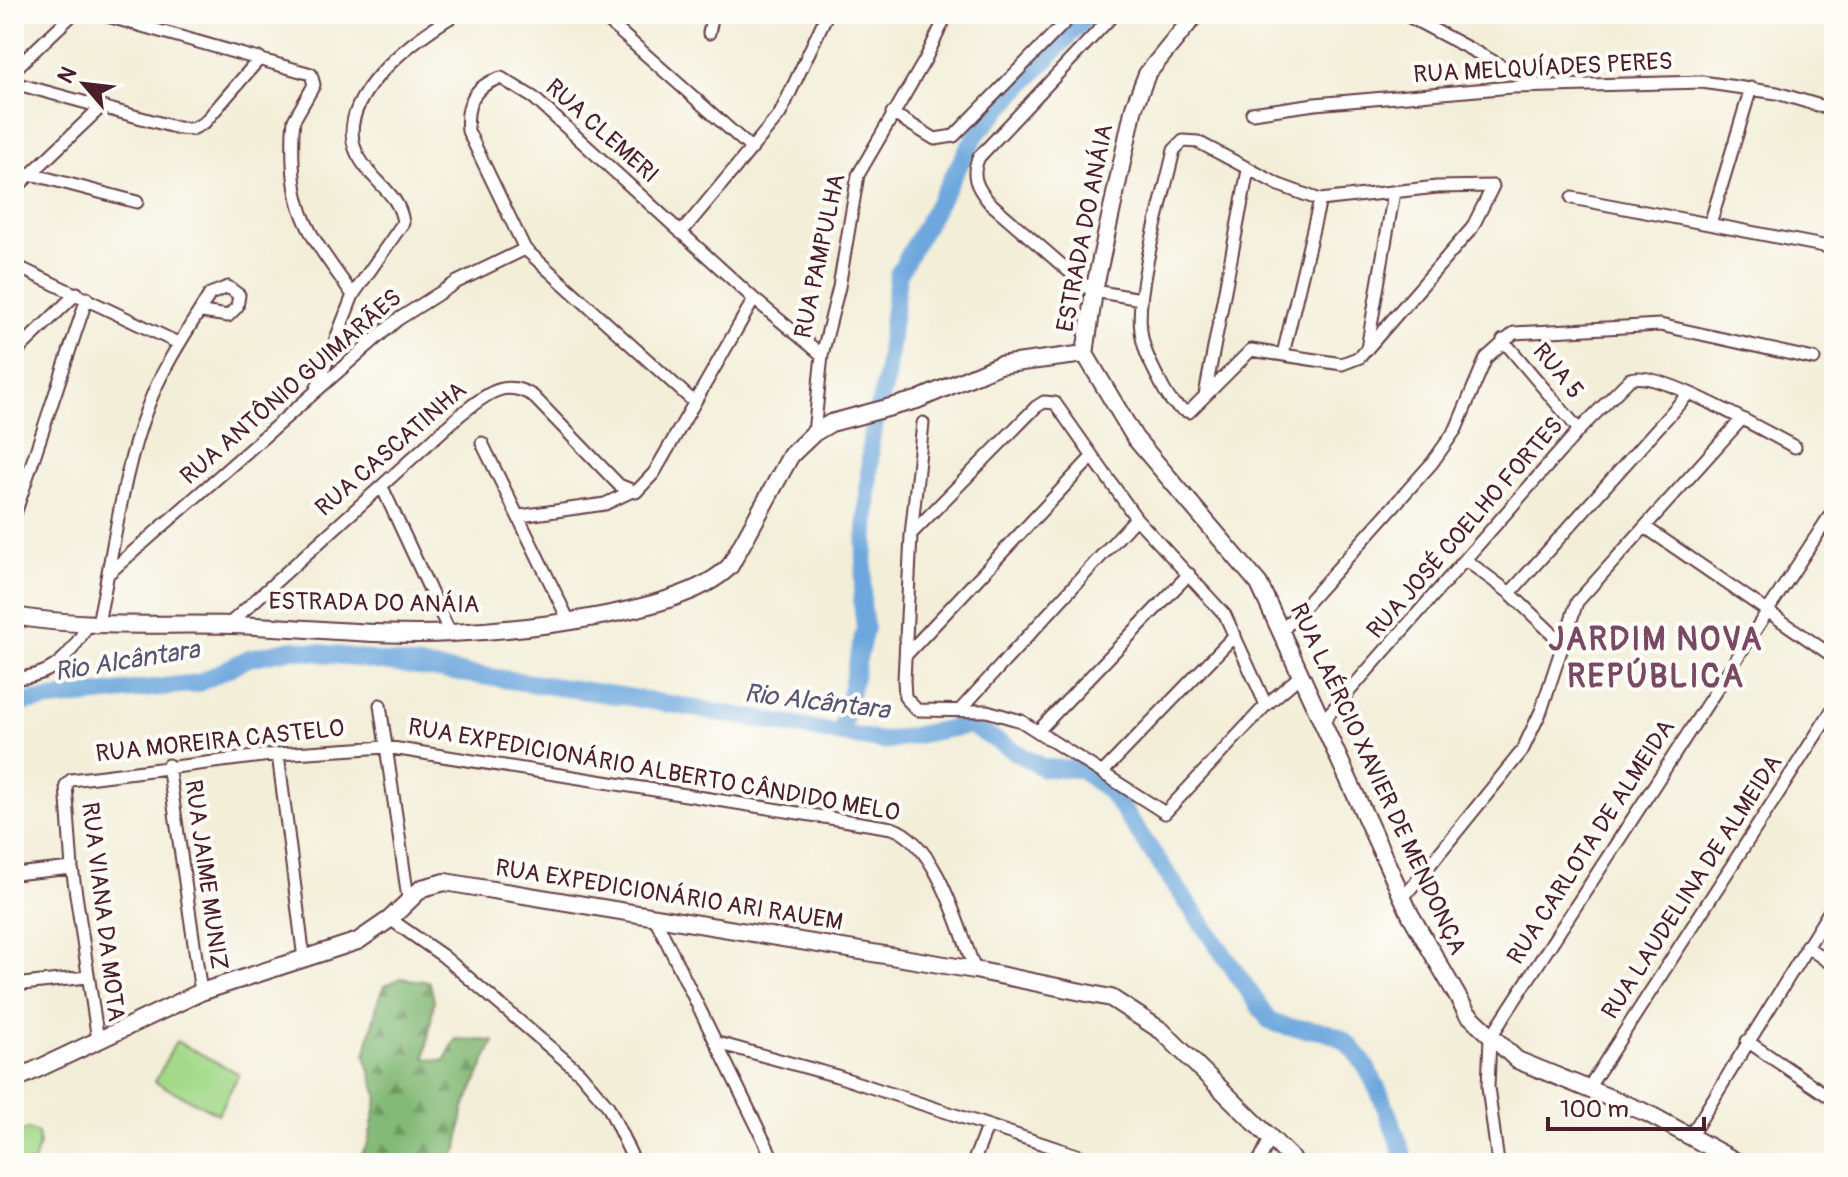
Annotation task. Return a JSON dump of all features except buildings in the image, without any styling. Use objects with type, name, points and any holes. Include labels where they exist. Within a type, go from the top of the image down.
[{"type":"street","points":[[14,70],[73,14]]},
{"type":"street","points":[[100,14],[306,70],[314,82],[293,131],[295,198],[314,239],[353,295]]},
{"type":"street","points":[[315,392],[353,295],[403,223],[396,201],[358,155],[353,131],[360,99],[375,79],[456,14]]},
{"type":"street","points":[[600,14],[752,149]]},
{"type":"street","points":[[709,33],[713,14]]},
{"type":"street","points":[[681,233],[780,114],[827,14]]},
{"type":"street","name":"RUA PAMPULHA","points":[[814,433],[822,355],[839,287],[858,175],[925,60],[947,14]]},
{"type":"street","points":[[892,113],[935,139],[954,136],[1073,14]]},
{"type":"street","points":[[1114,14],[979,157],[974,173],[977,188],[989,202],[1094,292],[1141,299]]},
{"type":"street","name":"ESTRADA DO ANÁIA","points":[[14,616],[92,626],[228,625],[450,633],[569,621],[649,605],[706,585],[730,566],[791,455],[814,433],[831,423],[917,400],[999,365],[1085,354],[1094,292],[1134,107],[1147,74],[1196,14]]},
{"type":"street","points":[[1404,14],[1538,86]]},
{"type":"street","points":[[14,83],[178,128],[200,126],[260,58]]},
{"type":"street","name":"RUA CLEMERI","points":[[525,249],[468,131],[466,112],[473,95],[490,81],[501,78],[534,98],[754,299],[822,355]]},
{"type":"street","name":"RUA MELQUÍADES PERES","points":[[1252,113],[1371,99],[1538,86],[1702,82],[1751,88],[1834,110]]},
{"type":"street","points":[[1710,224],[1751,88]]},
{"type":"street","points":[[14,190],[101,107]]},
{"type":"street","points":[[1183,141],[1198,142],[1293,192],[1320,200],[1493,186],[1472,228],[1367,350],[1354,361],[1342,364],[1251,350],[1189,412],[1179,410],[1169,399],[1147,357],[1140,331],[1141,299],[1177,145],[1183,141]]},
{"type":"street","points":[[1205,396],[1248,170]]},
{"type":"street","points":[[31,174],[137,202]]},
{"type":"street","points":[[1367,350],[1394,192]]},
{"type":"street","points":[[1572,198],[1834,248]]},
{"type":"street","points":[[1283,354],[1320,200]]},
{"type":"street","points":[[525,249],[694,402]]},
{"type":"street","name":"RUA ANTÔNIO GUIMARÃES","points":[[109,573],[397,320],[457,282],[525,249]]},
{"type":"street","points":[[14,265],[178,343]]},
{"type":"street","points":[[14,354],[82,296]]},
{"type":"street","points":[[14,517],[16,502],[82,296]]},
{"type":"street","points":[[520,516],[605,504],[643,487],[754,299]]},
{"type":"street","points":[[14,678],[46,674],[92,626],[109,573],[144,417],[178,343],[202,312]]},
{"type":"street","points":[[1282,631],[1443,448],[1459,422],[1478,372],[1503,340],[1521,332],[1660,325],[1814,359]]},
{"type":"street","name":"RUA 5","points":[[1503,340],[1579,430]]},
{"type":"street","name":"RUA LAÉRCIO XAVIER DE MENDONÇA","points":[[1085,354],[1135,438],[1253,575],[1282,631],[1403,898],[1456,997],[1490,1038],[1532,1068],[1691,1135],[1739,1163]]},
{"type":"street","name":"RUA JOSÉ COELHO FORTES","points":[[1322,722],[1467,561],[1579,430],[1630,379],[1649,378],[1689,393]]},
{"type":"street","name":"RUA CASCATINHA","points":[[228,625],[461,414],[492,391],[516,387],[533,396],[590,451],[619,485],[630,492]]},
{"type":"street","points":[[1510,593],[1689,393],[1795,447]]},
{"type":"street","points":[[911,535],[1044,402],[1060,407],[1136,518],[1225,615],[1266,705]]},
{"type":"street","points":[[1403,898],[1522,751],[1541,711],[1577,602],[1741,420]]},
{"type":"street","points":[[923,423],[911,535],[905,697],[911,707],[925,712],[961,709],[1005,715],[1038,731],[1165,813],[1266,705],[1300,676]]},
{"type":"street","points":[[482,443],[569,621]]},
{"type":"street","points":[[906,655],[1092,457]]},
{"type":"street","points":[[382,487],[450,633]]},
{"type":"street","name":"RUA CARLOTA DE ALMEIDA","points":[[1490,1038],[1834,509]]},
{"type":"street","points":[[961,709],[1136,518]]},
{"type":"street","points":[[1645,527],[1834,657]]},
{"type":"street","points":[[1467,561],[1510,593],[1563,644]]},
{"type":"street","points":[[1038,731],[1189,574]]},
{"type":"street","points":[[1103,772],[1235,635]]},
{"type":"street","points":[[380,705],[408,898]]},
{"type":"street","name":"RUA LAUDELINA DE ALMEIDA","points":[[1587,1090],[1834,707]]},
{"type":"street","name":"RUA MOREIRA CASTELO","points":[[65,789],[71,780],[168,765],[386,747]]},
{"type":"street","name":"RUA EXPEDICIONÁRIO ALBERTO CÂNDIDO MELO","points":[[386,747],[900,831],[915,841],[929,861],[975,970]]},
{"type":"street","points":[[278,754],[304,959]]},
{"type":"street","name":"RUA JAIME MUNIZ","points":[[168,765],[201,992]]},
{"type":"street","name":"RUA VIANA DA MOTA","points":[[65,789],[72,868],[98,1040]]},
{"type":"street","points":[[14,874],[72,868]]},
{"type":"street","name":"RUA EXPEDICIONÁRIO ARI RAUEM","points":[[14,1080],[201,992],[358,941],[390,919],[408,898],[422,888],[445,882],[1088,991],[1128,1006],[1162,1031],[1296,1163]]},
{"type":"street","points":[[1691,1135],[1834,904]]},
{"type":"street","points":[[655,918],[775,1163]]},
{"type":"street","points":[[390,919],[453,964],[580,1073],[608,1106],[635,1163]]},
{"type":"street","points":[[1806,946],[1834,966]]},
{"type":"street","points":[[14,985],[87,977]]},
{"type":"street","points":[[1490,1038],[1487,1079],[1498,1163]]},
{"type":"street","points":[[1747,1041],[1834,1100]]},
{"type":"street","points":[[718,1043],[837,1076],[1101,1163]]},
{"type":"street","points":[[973,1163],[987,1127]]},
{"type":"street","points":[[1258,1163],[1271,1137]]},
{"type":"green space","points":[[400,978],[430,982],[434,1001],[425,1058],[444,1061],[456,1039],[494,1041],[463,1111],[458,1149],[447,1163],[357,1163],[368,1143],[378,1096],[365,1056],[379,997],[385,986]]},
{"type":"green space","points":[[176,1041],[239,1074],[218,1114],[155,1082]]},
{"type":"green space","points":[[28,1129],[38,1133],[39,1144],[34,1163],[14,1163],[14,1134]]},
{"type":"waterway","points":[[841,734],[865,628],[862,602],[871,439],[886,379],[898,275],[977,133],[1089,14]]},
{"type":"waterway","name":"Rio Alcântara","points":[[14,703],[199,683],[249,658],[293,649],[622,696],[884,741],[970,725],[1043,768],[1081,769],[1111,793],[1269,1020],[1288,1027],[1331,1034],[1351,1047],[1372,1077],[1406,1163]]},
{"type":"district","name":"JARDIM NOVA REPÚBLICA","points":[[1656,658]]}]
